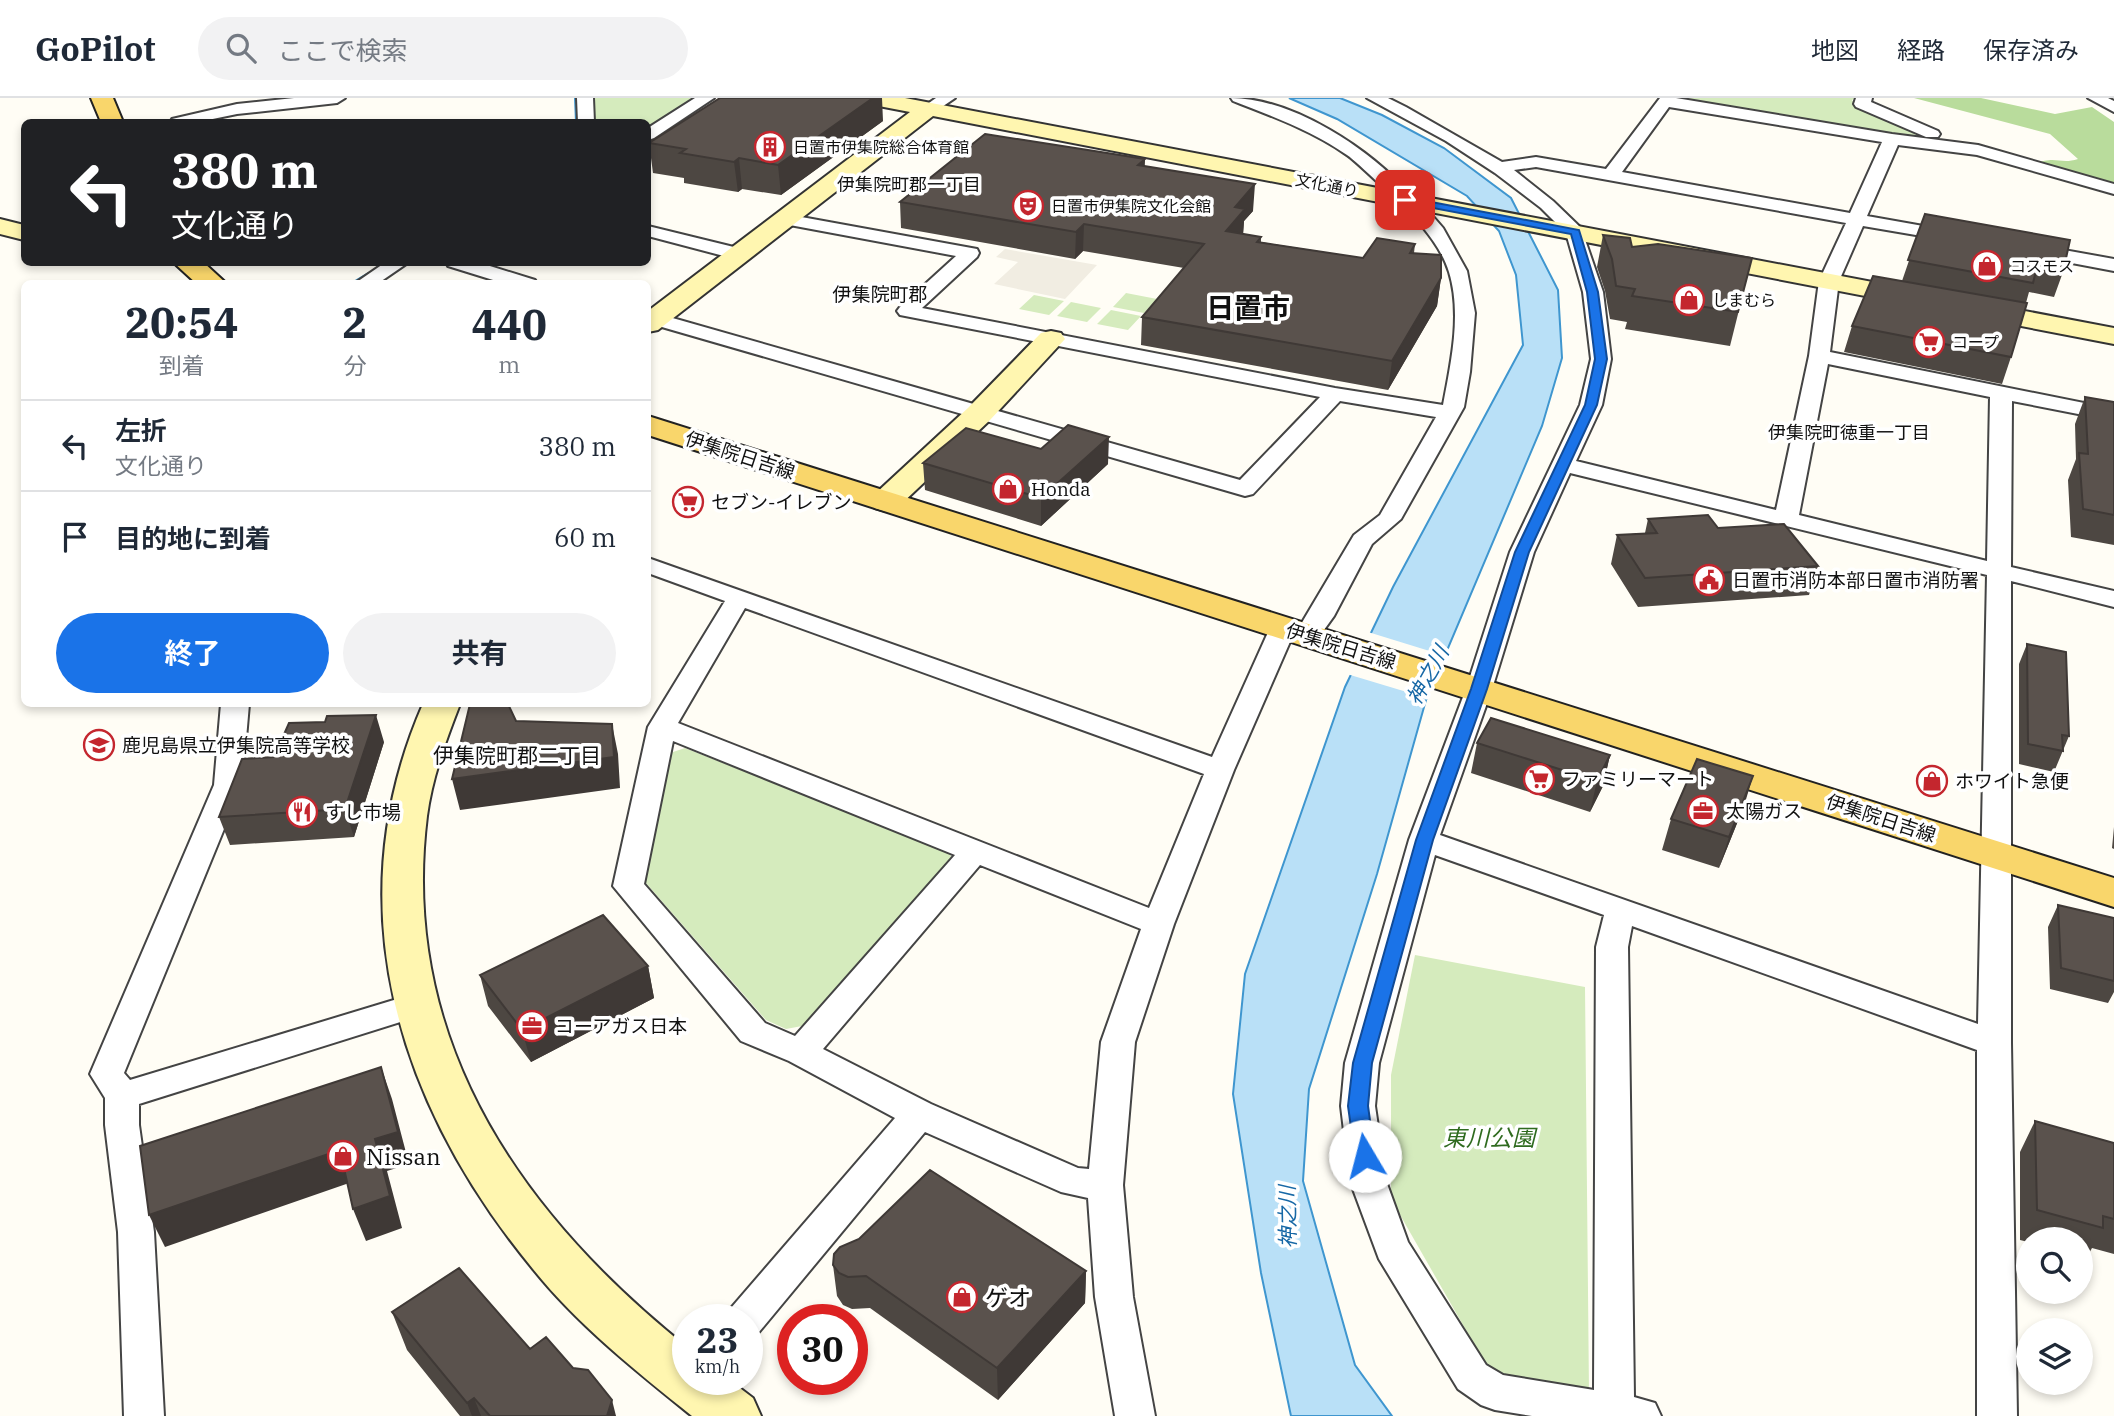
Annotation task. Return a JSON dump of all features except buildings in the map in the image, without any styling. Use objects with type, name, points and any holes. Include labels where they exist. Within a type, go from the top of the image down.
[{"type":"main road","points":[[102,98],[112,119]]},
{"type":"main road","points":[[191,266],[209,280]]},
{"type":"main road","name":"伊集院日吉線","points":[[651,426],[2114,893]]},
{"type":"street","points":[[192,119],[237,109],[337,98]]},
{"type":"street","points":[[585,98],[586,119]]},
{"type":"street","points":[[651,133],[706,98]]},
{"type":"street","name":"文化通り","points":[[871,98],[937,104],[1415,202],[2114,336]]},
{"type":"street","points":[[1135,1416],[1114,1297],[1105,1185],[1118,1042],[1158,924],[1220,770],[1304,635],[1321,616],[1362,540],[1389,519],[1451,413],[1460,372],[1465,313],[1458,271],[1437,232],[1415,202],[1376,166],[1354,152],[1311,129],[1239,98]]},
{"type":"street","points":[[1375,98],[1417,117],[1470,148],[1552,209],[1575,232],[1592,292],[1601,359],[1591,405],[1522,552],[1467,686],[1362,1063],[1358,1106],[1368,1181],[1392,1248],[1472,1377],[1495,1392],[1623,1415],[1612,947],[1620,912]]},
{"type":"street","points":[[1864,98],[1861,104],[1920,130],[1978,150],[2114,189]]},
{"type":"street","points":[[2096,98],[2114,107]]},
{"type":"street","points":[[1611,175],[1667,100],[1892,139],[1978,150]]},
{"type":"street","points":[[651,319],[937,104]]},
{"type":"street","points":[[1786,519],[1819,356],[1829,281],[1892,139]]},
{"type":"street","points":[[1497,168],[1536,162],[1978,241]]},
{"type":"street","points":[[785,219],[970,253],[907,311],[1335,394],[1451,413]]},
{"type":"street","points":[[0,227],[21,232]]},
{"type":"street","points":[[651,232],[739,254]]},
{"type":"street","points":[[2018,248],[2114,265]]},
{"type":"street","points":[[370,280],[393,266]]},
{"type":"street","points":[[468,266],[515,280]]},
{"type":"street","points":[[651,320],[1245,489],[1335,394]]},
{"type":"street","points":[[886,501],[979,414],[1051,339]]},
{"type":"street","points":[[1819,356],[2114,415]]},
{"type":"street","points":[[1997,1416],[1994,1043],[2001,393]]},
{"type":"street","points":[[1565,465],[2114,599]]},
{"type":"street","points":[[651,566],[1220,770]]},
{"type":"street","points":[[739,598],[662,727],[628,886],[753,1032],[801,1052],[919,1114],[1074,1182],[1105,1185]]},
{"type":"street","points":[[144,1416],[136,1232],[122,1125],[122,1096],[107,1074],[228,785],[235,707]]},
{"type":"street","points":[[440,707],[407,814],[401,894],[404,941],[417,1005],[435,1062],[460,1120],[497,1185],[552,1255],[608,1312],[672,1365]]},
{"type":"street","points":[[662,727],[1158,924]]},
{"type":"street","points":[[1424,840],[1994,1043]]},
{"type":"street","points":[[801,1052],[975,851]]},
{"type":"street","points":[[122,1096],[417,1005]]},
{"type":"street","points":[[759,1304],[919,1114]]},
{"type":"street","points":[[708,1395],[733,1416]]},
{"type":"green space","points":[[590,98],[696,98],[651,127],[651,119],[591,119]]},
{"type":"green space","points":[[1677,98],[1855,98],[1852,100],[1855,105],[1940,139],[1937,143]]},
{"type":"green space","points":[[1914,98],[1981,98],[2055,114],[2092,107],[2114,122],[2114,184],[2035,164],[2048,160],[2078,159],[2050,134]]},
{"type":"green space","points":[[1126,293],[1157,299],[1144,313],[1113,307]]},
{"type":"green space","points":[[1034,295],[1064,301],[1049,315],[1019,309]]},
{"type":"green space","points":[[1071,302],[1101,308],[1087,322],[1057,316]]},
{"type":"green space","points":[[1111,310],[1141,316],[1128,330],[1097,324]]},
{"type":"green space","points":[[685,748],[949,852],[954,863],[802,1026],[786,1029],[766,1020],[645,882],[670,753]]},
{"type":"green space","name":"東川公園","points":[[1415,955],[1585,987],[1589,1394],[1505,1376],[1487,1367],[1391,1199],[1391,1075]]},
{"type":"shaded area","points":[[1005,249],[1097,265],[1065,299],[994,284],[1018,262],[996,257]]},
{"type":"water","name":"神之川","points":[[1289,98],[1340,98],[1382,115],[1444,148],[1511,198],[1558,290],[1562,358],[1542,426],[1426,700],[1377,874],[1309,1089],[1303,1181],[1355,1365],[1392,1416],[1291,1416],[1261,1273],[1233,1094],[1245,974],[1345,687],[1393,587],[1523,345],[1516,275],[1499,231],[1467,196],[1337,119]]},
{"type":"pier","points":[[1368,632],[1449,657],[1430,699],[1347,674]]},
{"type":"waterway","points":[[577,98],[578,119]]},
{"type":"waterway","points":[[361,280],[369,275]]},
{"type":"place","name":"日置市伊集院総合体育館","points":[[770,147]]},
{"type":"place","name":"日置市伊集院文化会館","points":[[1028,206]]},
{"type":"place","name":"コスモス","points":[[1987,266]]},
{"type":"place","name":"しまむら","points":[[1689,300]]},
{"type":"place","name":"コープ","points":[[1929,342]]},
{"type":"place","name":"Honda","points":[[1008,489]]},
{"type":"place","name":"セブン-イレブン","points":[[688,502]]},
{"type":"place","name":"日置市消防本部日置市消防署","points":[[1709,580]]},
{"type":"place","name":"鹿児島県立伊集院高等学校","points":[[99,745]]},
{"type":"place","name":"ファミリーマート","points":[[1539,779]]},
{"type":"place","name":"ホワイト急便","points":[[1932,781]]},
{"type":"place","name":"太陽ガス","points":[[1703,811]]},
{"type":"place","name":"すし市場","points":[[302,812]]},
{"type":"place","name":"コーアガス日本","points":[[532,1026]]},
{"type":"place","name":"Nissan","points":[[343,1156]]},
{"type":"place","name":"ゲオ","points":[[962,1297]]},
{"type":"district","name":"伊集院町郡一丁目","points":[[909,184]]},
{"type":"district","name":"伊集院町郡","points":[[880,294]]},
{"type":"district","name":"日置市","points":[[1248,307]]},
{"type":"district","name":"伊集院町徳重一丁目","points":[[1849,432]]},
{"type":"district","name":"伊集院町郡二丁目","points":[[517,755]]},
{"type":"route","points":[[1365,1156],[1358,1106],[1362,1063],[1424,840],[1479,689],[1522,552],[1591,405],[1601,359],[1592,292],[1575,232],[1405,200]]}]
